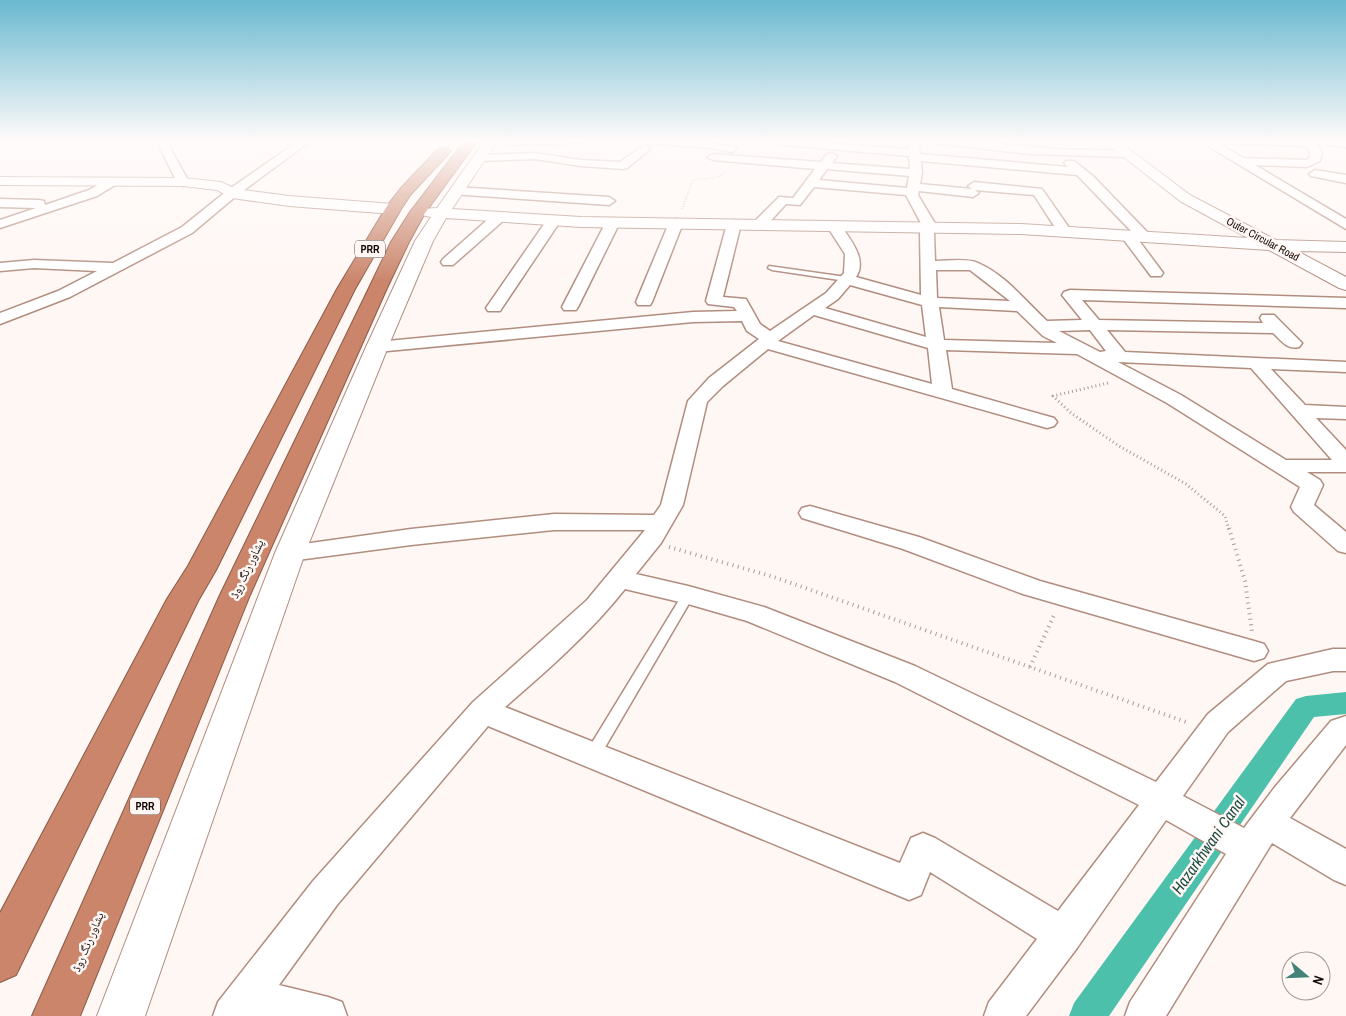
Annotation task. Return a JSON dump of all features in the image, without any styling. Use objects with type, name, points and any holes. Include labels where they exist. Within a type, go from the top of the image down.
[{"type":"highway","name":"PRR","points":[[0,959],[346,289],[393,209],[409,187]]},
{"type":"highway","name":"پشاور رنگ روڈ","points":[[56,1016],[241,581],[378,288],[400,242],[438,205],[451,187]]},
{"type":"highway","points":[[192,584],[220,587],[241,581]]},
{"type":"street","points":[[0,224],[93,193],[102,187]]},
{"type":"street","points":[[223,187],[232,193],[289,201],[393,209]]},
{"type":"street","points":[[0,318],[64,294],[187,230],[240,187]]},
{"type":"street","points":[[121,1016],[290,553],[377,347],[424,242],[438,205],[451,187]]},
{"type":"street","points":[[760,224],[783,200],[796,202],[808,187]]},
{"type":"street","points":[[886,187],[972,193],[1038,192],[1065,232]]},
{"type":"street","points":[[972,193],[973,187]]},
{"type":"street","points":[[1093,187],[1135,236],[1156,273]]},
{"type":"street","name":"Outer Circular Road","points":[[1171,187],[1185,198],[1346,284]]},
{"type":"street","points":[[1285,187],[1346,225]]},
{"type":"street","points":[[913,189],[912,195],[930,227]]},
{"type":"street","points":[[438,205],[610,201]]},
{"type":"street","points":[[0,203],[60,204]]},
{"type":"street","points":[[438,205],[499,217],[554,220],[930,227],[1346,247]]},
{"type":"street","points":[[448,262],[499,217]]},
{"type":"street","points":[[494,308],[554,220]]},
{"type":"street","points":[[570,307],[613,222]]},
{"type":"street","points":[[644,302],[676,223]]},
{"type":"street","points":[[734,224],[714,301],[740,302],[753,327],[768,341],[1047,422]]},
{"type":"street","points":[[239,1006],[325,893],[483,711],[596,607],[655,532],[672,505],[698,401],[716,382],[768,341],[832,296],[851,274],[852,254],[834,226]]},
{"type":"street","points":[[930,227],[927,233],[930,302],[943,393]]},
{"type":"street","points":[[0,267],[34,264],[113,267]]},
{"type":"street","points":[[928,264],[973,266],[1013,294],[1021,306],[1049,332],[1174,399],[1312,485],[1302,507],[1337,530],[1346,545]]},
{"type":"street","points":[[846,279],[930,302],[1021,306]]},
{"type":"street","points":[[1120,356],[1070,294],[1346,303]]},
{"type":"street","points":[[1250,300],[1292,343]]},
{"type":"street","points":[[812,309],[936,345],[1346,367]]},
{"type":"street","points":[[377,347],[693,317],[748,316]]},
{"type":"street","points":[[1043,326],[1278,328]]},
{"type":"street","points":[[1256,363],[1346,462]]},
{"type":"street","points":[[1300,411],[1346,413]]},
{"type":"street","points":[[1282,466],[1346,466]]},
{"type":"street","points":[[810,513],[911,543],[1062,597],[1254,651]]},
{"type":"street","points":[[290,553],[411,537],[554,522],[655,532]]},
{"type":"street","points":[[619,579],[688,595],[755,614],[906,674],[1163,802],[1255,840],[1346,868]]},
{"type":"street","points":[[1003,1016],[1163,802],[1218,723],[1278,672],[1333,660],[1346,660]]},
{"type":"street","points":[[483,711],[908,883],[923,849],[1064,935]]},
{"type":"street","points":[[1144,1016],[1255,840],[1315,759],[1341,730],[1346,729]]},
{"type":"street","points":[[239,1006],[328,1016]]},
{"type":"lane","points":[[772,268],[846,279]]},
{"type":"lane","points":[[592,756],[688,595]]},
{"type":"path","points":[[676,223],[690,187]]},
{"type":"path","points":[[1134,377],[1053,396],[1071,413],[1119,446],[1186,484],[1225,516],[1244,580],[1254,651]]},
{"type":"path","points":[[655,532],[774,578],[1212,732]]},
{"type":"path","points":[[1030,667],[1062,597]]},
{"type":"waterway","name":"Hazarkhwani Canal","points":[[1087,1016],[1306,707],[1346,703]]}]
